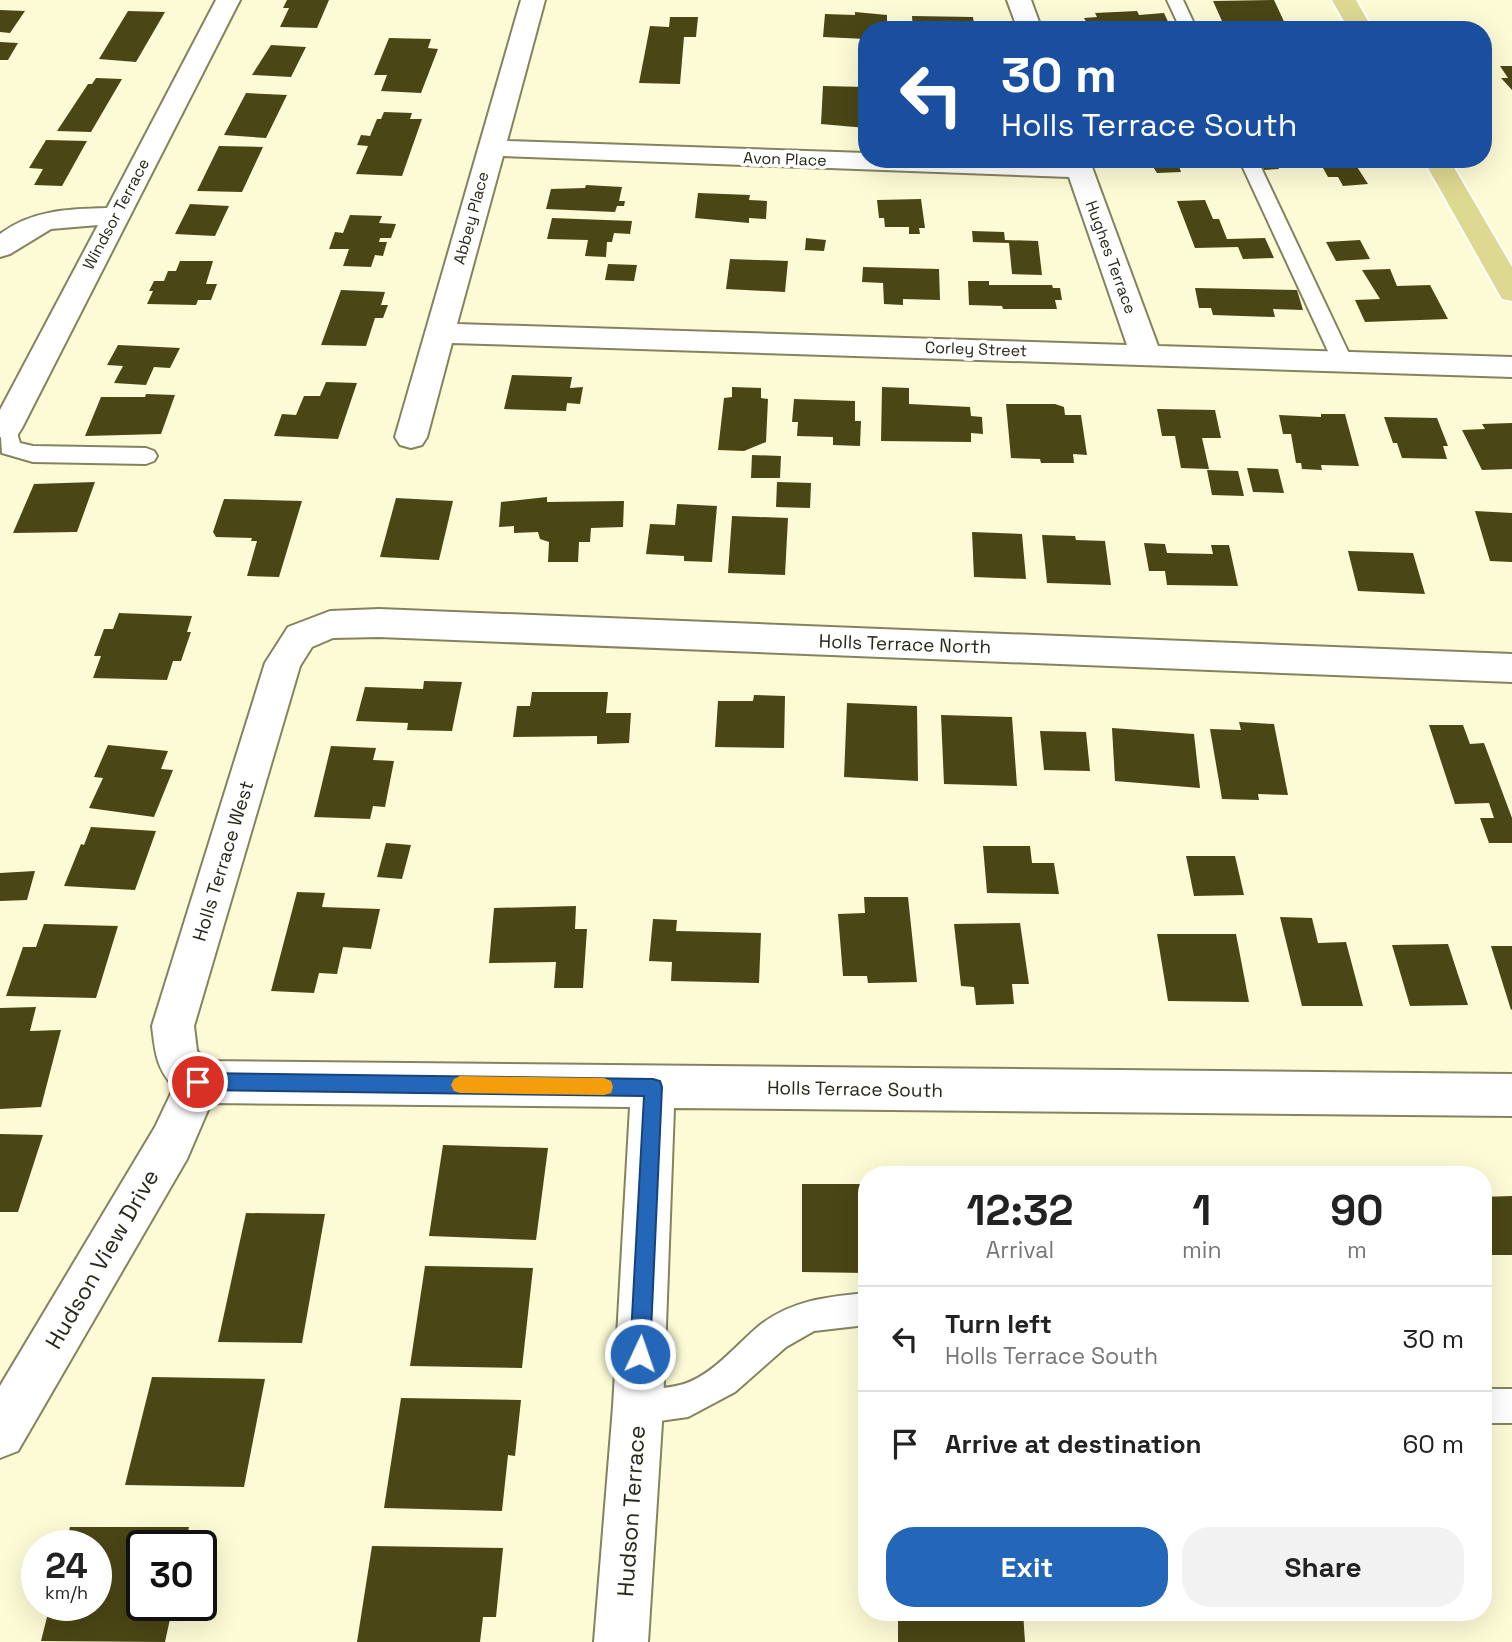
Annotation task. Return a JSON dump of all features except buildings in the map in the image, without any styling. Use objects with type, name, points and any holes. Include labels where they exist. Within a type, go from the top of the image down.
[{"type":"main road","points":[[1344,0],[1357,21]]},
{"type":"main road","points":[[1441,168],[1510,284]]},
{"type":"street","name":"Windsor Terrace","points":[[6,428],[228,0]]},
{"type":"street","name":"Abbey Place","points":[[411,437],[533,0]]},
{"type":"street","points":[[1019,0],[1027,21]]},
{"type":"street","name":"Avon Place","points":[[491,148],[858,158]]},
{"type":"street","name":"Hughes Terrace","points":[[1078,168],[1146,355]]},
{"type":"street","points":[[0,248],[19,232],[41,220],[114,216]]},
{"type":"street","name":"Corley Street","points":[[440,333],[1512,367]]},
{"type":"street","name":"Holls Terrace North","points":[[300,638],[330,625],[379,623],[1512,668]]},
{"type":"street","name":"Holls Terrace West","points":[[198,1082],[177,1060],[173,1026],[283,663],[300,638]]},
{"type":"street","name":"Holls Terrace South","points":[[198,1082],[1512,1095]]},
{"type":"street","name":"Hudson View Drive","points":[[0,1433],[171,1143],[198,1082]]},
{"type":"street","name":"Hudson Terrace","points":[[621,1642],[638,1407],[653,1087]]},
{"type":"lane","points":[[1175,0],[1185,21]]},
{"type":"lane","points":[[1252,168],[1343,362]]},
{"type":"lane","points":[[6,428],[10,448],[33,454],[146,456]]},
{"type":"lane","points":[[638,1407],[688,1400],[723,1380],[774,1335],[811,1315],[858,1310]]},
{"type":"lane","points":[[1492,1406],[1512,1405]]},
{"type":"slow traffic","points":[[460,1085],[604,1087]]},
{"type":"route","points":[[198,1082],[653,1087],[640,1354]]}]
